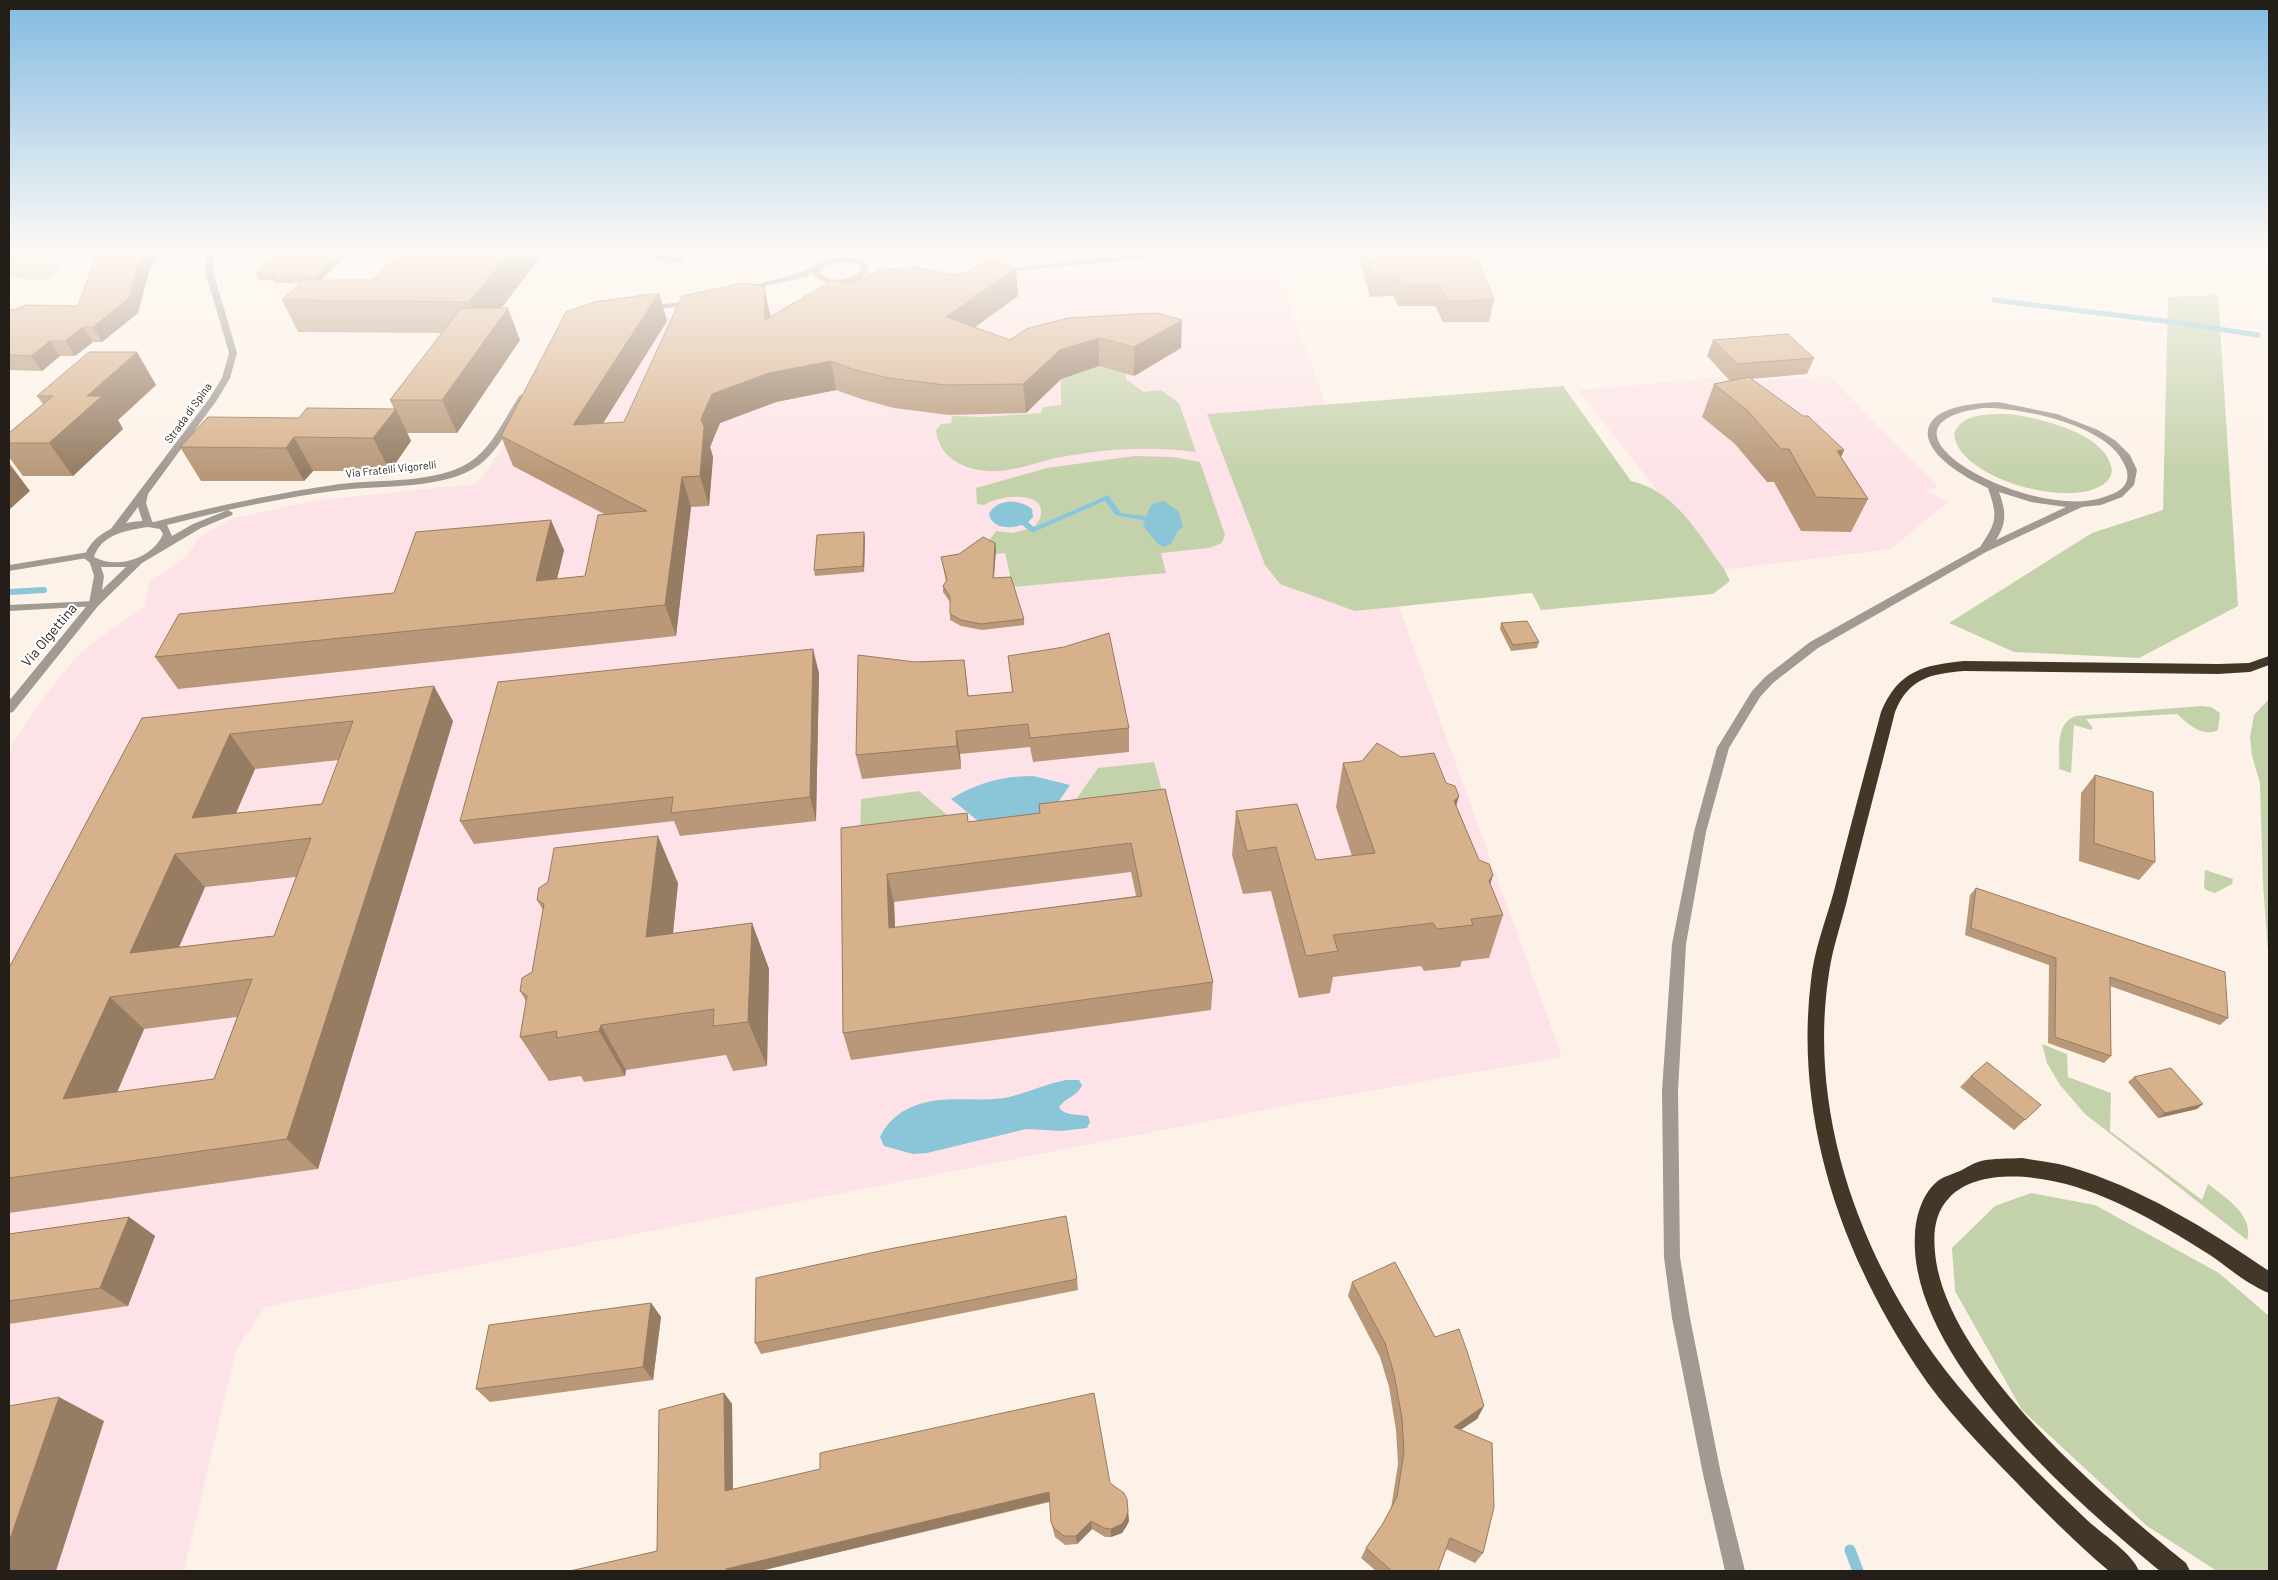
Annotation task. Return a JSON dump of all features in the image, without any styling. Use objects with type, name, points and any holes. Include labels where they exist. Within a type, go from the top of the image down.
[{"type":"highway","points":[[2127,1571],[2081,1531],[2018,1468],[1944,1386],[1924,1359],[1876,1278],[1857,1240],[1838,1184],[1826,1136],[1819,1098],[1817,1062],[1819,980],[1888,712],[1894,695],[1910,680],[1928,670],[1964,666],[2218,669],[2250,667],[2269,660]]},
{"type":"highway","points":[[2178,1571],[2135,1536],[2067,1474],[2027,1432],[1970,1363],[1938,1304],[1928,1272],[1925,1244],[1931,1206],[1941,1190],[1961,1177],[1986,1169],[2023,1168],[2065,1174],[2095,1183],[2139,1204],[2224,1253],[2269,1283]]},
{"type":"street","name":"Strada di Spina","points":[[114,532],[213,400],[231,366],[233,353],[225,327]]},
{"type":"street","name":"Via Fratelli Vigorelli","points":[[114,532],[273,499],[362,485],[434,478],[460,471],[474,464],[484,455],[530,387]]},
{"type":"street","points":[[1968,406],[2016,406],[2058,416],[2100,435],[2116,447],[2127,460],[2132,472],[2131,483],[2123,492],[2110,499],[2080,504],[2036,500],[1992,486],[1960,470],[1938,448],[1932,436],[1933,429],[1936,421],[1945,413],[1968,406]]},
{"type":"street","points":[[1982,550],[1999,528],[2002,515],[1992,486]]},
{"type":"street","points":[[143,492],[141,503],[152,525],[163,528],[168,534],[163,545]]},
{"type":"street","name":"Via Fratelli Vigorelli","points":[[139,560],[211,520],[273,499]]},
{"type":"street","points":[[1735,1571],[1710,1464],[1681,1318],[1672,1257],[1670,1090],[1679,944],[1700,832],[1723,748],[1756,694],[1769,680],[1814,646],[1982,550],[2080,504]]},
{"type":"street","points":[[92,559],[95,544],[114,532]]},
{"type":"street","points":[[9,568],[92,559],[110,566],[139,560]]},
{"type":"street","name":"Via Olgettina","points":[[92,559],[98,576],[94,604]]},
{"type":"street","name":"Via Olgettina","points":[[9,709],[94,604],[139,560]]},
{"type":"street","name":"Via Olgettina","points":[[9,608],[94,604]]},
{"type":"shaded area","points":[[601,327],[1298,327],[1562,1057],[1279,1107],[265,1307],[236,1350],[184,1571],[9,1571],[9,749],[38,705],[75,658],[96,640],[144,607],[149,582],[187,556],[199,537],[233,518],[318,500],[475,484],[489,468],[565,348]]},
{"type":"shaded area","points":[[1829,376],[1938,487],[1924,490],[1948,502],[1891,549],[1720,570],[1578,390],[1723,377],[1730,383]]},
{"type":"green space","points":[[2167,327],[2220,327],[2238,606],[2139,658],[2014,652],[1949,623],[2092,533],[2163,510]]},
{"type":"green space","points":[[1099,366],[1126,374],[1126,379],[1143,392],[1161,390],[1179,403],[1196,452],[1148,449],[1101,451],[1055,458],[1013,469],[984,471],[961,465],[944,451],[939,442],[936,430],[941,424],[951,423],[952,416],[982,417],[1041,413],[1043,407],[1061,405],[1061,379]]},
{"type":"green space","points":[[1563,386],[1631,481],[1647,486],[1661,494],[1685,516],[1724,569],[1730,581],[1713,594],[1541,610],[1532,593],[1355,611],[1280,584],[1265,565],[1207,414]]},
{"type":"green space","points":[[2010,414],[2052,423],[2083,436],[2096,444],[2106,454],[2111,466],[2112,473],[2109,479],[2105,483],[2089,490],[2068,493],[2044,491],[2019,486],[1995,476],[1975,464],[1960,450],[1954,434],[1963,422],[1978,416]]},
{"type":"green space","points":[[1134,456],[1173,457],[1200,462],[1225,535],[1222,543],[1209,548],[1161,553],[1166,573],[1013,587],[1005,553],[993,554],[983,549],[996,531],[1013,533],[1027,529],[1032,533],[1105,501],[1115,515],[1145,521],[1177,532],[1183,527],[1146,517],[1121,513],[1108,495],[1034,527],[1041,516],[1040,506],[1035,501],[1027,498],[1008,497],[984,505],[977,504],[976,488],[1047,468]]},
{"type":"green space","points":[[2269,699],[2269,966],[2263,883],[2260,783],[2252,756],[2250,737],[2254,715]]},
{"type":"green space","points":[[2201,706],[2211,707],[2220,713],[2218,730],[2212,732],[2201,731],[2177,714],[2086,719],[2093,728],[2091,730],[2074,725],[2071,773],[2059,769],[2060,738],[2069,719],[2076,716]]},
{"type":"green space","points":[[1154,762],[1166,804],[1064,817],[1098,768]]},
{"type":"green space","points":[[919,791],[966,831],[860,844],[861,799]]},
{"type":"green space","points":[[2205,870],[2233,879],[2232,884],[2215,893],[2206,890],[2204,887]]},
{"type":"green space","points":[[2042,1044],[2067,1054],[2068,1077],[2111,1093],[2110,1131],[2202,1200],[2208,1184],[2236,1207],[2247,1223],[2247,1240],[2085,1114],[2060,1085],[2047,1063]]},
{"type":"green space","points":[[2031,1193],[2095,1205],[2219,1273],[2269,1316],[2269,1571],[2217,1571],[2147,1526],[2022,1410],[1955,1291],[1952,1248],[1995,1206]]},
{"type":"water","points":[[1108,495],[1121,513],[1146,516],[1152,504],[1164,501],[1179,512],[1183,527],[1177,532],[1171,544],[1163,547],[1158,544],[1143,526],[1145,521],[1115,515],[1105,501],[1032,533],[1022,525],[1002,527],[994,523],[989,514],[997,505],[1009,502],[1021,503],[1032,509],[1033,517],[1028,522],[1034,527]]},
{"type":"water","points":[[1033,776],[1070,785],[1042,826],[993,833],[951,799],[990,781],[1011,777]]},
{"type":"water","points":[[1066,1080],[1079,1080],[1082,1085],[1078,1092],[1059,1107],[1064,1112],[1088,1116],[1090,1122],[1087,1128],[1062,1131],[1026,1129],[927,1153],[913,1154],[884,1146],[880,1137],[884,1129],[902,1112],[927,1102],[952,1099],[1004,1098]]},
{"type":"building","points":[[9,327],[93,327],[83,327],[65,341],[50,341],[31,356],[9,355]]},
{"type":"building","points":[[447,327],[495,327],[442,400],[390,400]]},
{"type":"building","points":[[558,327],[637,327],[573,425],[624,422],[668,327],[973,327],[1010,340],[1026,329],[1035,327],[1170,327],[1134,347],[1099,338],[1060,350],[1023,384],[945,385],[889,378],[855,370],[831,361],[769,373],[712,394],[701,419],[704,427],[700,476],[682,477],[665,605],[155,657],[179,614],[394,593],[416,532],[551,520],[536,581],[585,576],[598,515],[647,511],[501,436]]},
{"type":"building","points":[[1788,334],[1814,358],[1737,364],[1713,340]]},
{"type":"building","points":[[89,352],[137,352],[87,396],[102,396],[49,443],[9,443],[9,433],[53,396],[37,396]]},
{"type":"building","points":[[1749,377],[1803,416],[1808,416],[1844,450],[1837,451],[1868,499],[1816,497],[1789,449],[1781,449],[1748,411],[1714,384]]},
{"type":"building","points":[[307,408],[396,409],[373,438],[294,437],[286,448],[180,447],[208,417],[299,418]]},
{"type":"building","points":[[864,532],[863,566],[814,570],[817,535]]},
{"type":"building","points":[[983,537],[995,543],[993,578],[1011,577],[1024,619],[981,624],[961,620],[950,614],[950,597],[943,586],[947,580],[941,557],[959,554]]},
{"type":"building","points":[[1527,621],[1539,642],[1513,645],[1501,623]]},
{"type":"building","points":[[1109,633],[1129,728],[1030,738],[1028,724],[956,731],[957,746],[856,755],[858,655],[915,662],[964,660],[968,696],[1013,692],[1008,656],[1064,647]]},
{"type":"building","points":[[813,649],[810,797],[671,813],[673,797],[460,821],[498,682]]},
{"type":"building","points":[[434,686],[287,1139],[9,1178],[9,968],[142,718]],"holes":[[[353,721],[322,804],[192,818],[230,734]],[[311,838],[274,936],[130,953],[175,854]],[[252,979],[214,1079],[63,1099],[110,997]]]},
{"type":"building","points":[[1377,743],[1401,757],[1434,753],[1446,783],[1455,786],[1459,796],[1454,801],[1479,860],[1489,864],[1493,875],[1489,881],[1503,915],[1471,919],[1473,925],[1437,929],[1433,923],[1333,935],[1338,951],[1306,956],[1276,847],[1247,851],[1236,811],[1297,804],[1316,860],[1375,853],[1343,763],[1362,761]]},
{"type":"building","points":[[2095,775],[2153,792],[2155,862],[2094,843]]},
{"type":"building","points":[[1165,789],[1213,982],[843,1033],[841,828],[967,813],[968,822],[1040,813],[1039,804]],"holes":[[[1131,843],[1142,896],[889,928],[887,874]]]},
{"type":"building","points":[[658,836],[646,937],[752,923],[748,1022],[713,1026],[714,1009],[601,1025],[599,1031],[556,1038],[557,1031],[520,1037],[527,996],[520,991],[522,978],[532,972],[544,904],[537,900],[539,888],[548,882],[554,848]]},
{"type":"building","points":[[1976,888],[2225,972],[2228,1018],[2110,977],[2111,1056],[2055,1037],[2056,958],[1971,928]]},
{"type":"building","points":[[1987,1062],[2041,1105],[2025,1120],[1971,1076]]},
{"type":"building","points":[[2171,1068],[2203,1104],[2165,1113],[2134,1077]]},
{"type":"building","points":[[1066,1216],[1077,1279],[755,1343],[756,1278],[889,1249]]},
{"type":"building","points":[[129,1217],[100,1288],[9,1301],[9,1234]]},
{"type":"building","points":[[1395,1262],[1435,1337],[1459,1329],[1467,1351],[1484,1406],[1454,1427],[1492,1443],[1494,1507],[1483,1553],[1450,1538],[1438,1571],[1392,1571],[1366,1548],[1382,1525],[1397,1497],[1404,1452],[1402,1418],[1394,1374],[1385,1343],[1352,1282]]},
{"type":"building","points":[[651,1303],[643,1367],[476,1389],[489,1325]]},
{"type":"building","points":[[724,1393],[725,1491],[820,1469],[820,1453],[1094,1393],[1110,1483],[1124,1493],[1127,1499],[1128,1512],[1122,1524],[1111,1529],[1104,1528],[1091,1521],[1076,1536],[1064,1536],[1054,1528],[1051,1522],[1049,1492],[726,1569],[726,1571],[570,1571],[657,1551],[659,1410]]},
{"type":"building","points":[[59,1397],[9,1542],[9,1406]]},
{"type":"waterway","points":[[2204,327],[2258,335]]},
{"type":"waterway","points":[[9,592],[44,590]]},
{"type":"waterway","points":[[1850,1550],[1858,1571]]}]
